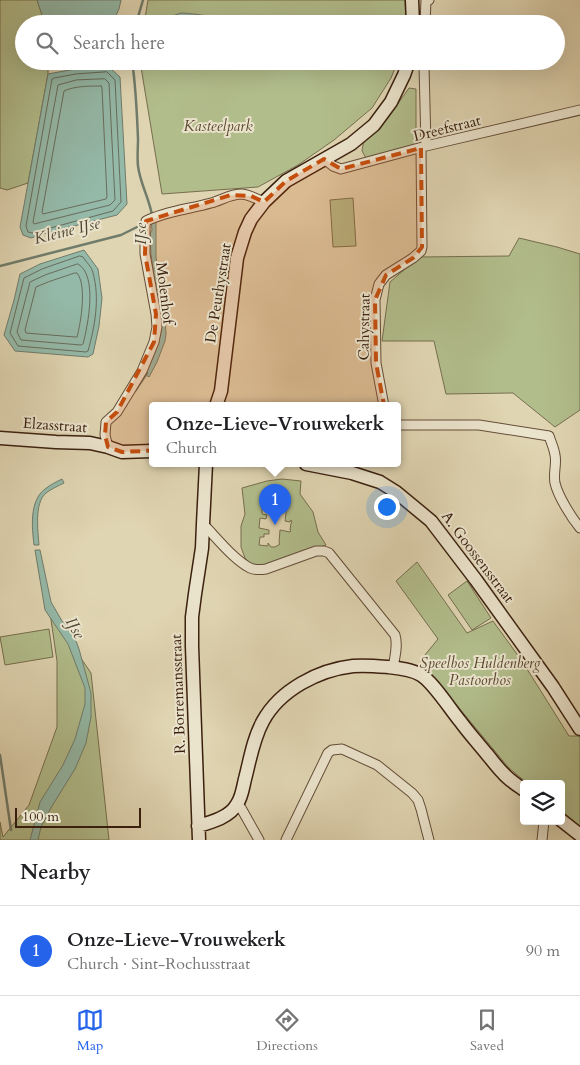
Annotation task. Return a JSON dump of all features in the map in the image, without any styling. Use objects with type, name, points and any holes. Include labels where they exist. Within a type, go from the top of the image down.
[{"type":"street","points":[[412,0],[413,15]]},
{"type":"street","points":[[425,15],[426,1],[429,0]]},
{"type":"street","name":"De Peuthystraat","points":[[217,402],[236,258],[245,232],[256,212],[286,181],[352,144],[374,125],[391,102],[406,70]]},
{"type":"street","name":"De Peuthystraat","points":[[424,70],[424,147]]},
{"type":"street","name":"Dreefstraat","points":[[324,159],[341,169],[580,110]]},
{"type":"street","name":"Cahystraat","points":[[383,402],[376,364],[375,300],[379,284],[386,275],[414,258],[422,247],[424,147]]},
{"type":"street","name":"Molenhof","points":[[108,447],[105,435],[106,422],[117,412],[142,371],[154,342],[157,327],[144,236],[146,221],[214,202],[231,195],[242,194],[264,202]]},
{"type":"street","points":[[401,425],[479,424],[549,436],[555,454],[555,485],[573,519],[580,528]]},
{"type":"street","name":"Elzasstraat","points":[[0,438],[90,443],[122,452],[149,451]]},
{"type":"street","name":"R. Borremansstraat","points":[[199,840],[192,616],[202,548],[206,467]]},
{"type":"street","name":"A. Goossensstraat","points":[[328,467],[352,472],[380,482],[396,492],[431,521],[482,587],[580,728]]},
{"type":"street","points":[[203,524],[234,555],[254,569],[266,569],[316,551],[329,553],[395,635],[396,645],[393,667]]},
{"type":"street","points":[[198,826],[213,822],[230,813],[237,805],[256,735],[274,704],[289,691],[307,680],[330,671],[352,666],[393,667],[421,675],[438,692],[461,723],[504,774],[520,787]]},
{"type":"street","points":[[286,840],[328,753],[338,748],[377,765],[412,793],[418,800],[428,840]]},
{"type":"street","points":[[237,805],[241,808],[260,840]]},
{"type":"street","points":[[198,812],[222,817]]},
{"type":"street","points":[[565,823],[580,835]]},
{"type":"street","points":[[542,840],[544,825]]},
{"type":"highlighted area","points":[[421,148],[422,247],[413,258],[386,275],[375,300],[376,363],[388,426],[345,440],[315,465],[206,448],[122,452],[108,447],[105,435],[106,422],[117,412],[154,342],[156,314],[145,254],[146,221],[231,195],[251,196],[264,202],[286,181],[324,159],[341,169]]},
{"type":"green space","points":[[0,0],[37,0],[42,15],[15,15],[15,70],[48,70],[28,183],[7,190],[0,188]]},
{"type":"green space","points":[[148,0],[405,0],[406,15],[146,15]]},
{"type":"green space","name":"Kasteelpark","points":[[141,70],[394,70],[372,108],[334,140],[298,165],[258,187],[162,194]]},
{"type":"green space","points":[[409,88],[416,89],[418,146],[366,158],[362,151],[364,139],[387,119]]},
{"type":"green space","points":[[353,198],[356,246],[333,247],[330,200]]},
{"type":"green space","points":[[519,238],[580,254],[580,410],[555,427],[513,393],[446,394],[434,341],[382,341],[390,282],[419,257],[509,256]]},
{"type":"green space","points":[[282,479],[301,481],[300,494],[313,512],[318,532],[326,545],[264,567],[251,565],[245,558],[241,547],[241,526],[245,514],[242,488]],"holes":[[[268,502],[288,505],[285,521],[290,522],[291,520],[291,531],[280,530],[280,544],[275,547],[271,547],[268,543],[268,546],[259,545],[260,537],[264,537],[264,534],[269,534],[269,530],[259,528],[260,518],[266,519],[267,515],[262,514],[262,509],[268,509]]]},
{"type":"green space","name":"Speelbos Huldenberg Pastoorbos","points":[[417,562],[467,633],[493,621],[522,661],[569,736],[580,736],[580,826],[565,814],[565,780],[523,780],[508,767],[420,661],[438,639],[396,581]]},
{"type":"green space","points":[[467,581],[491,618],[472,630],[448,595]]},
{"type":"green space","points":[[50,613],[91,673],[109,840],[0,840],[0,822],[3,837],[29,805],[57,727],[57,661]]},
{"type":"green space","points":[[49,629],[53,657],[5,665],[0,637]]},
{"type":"water","points":[[37,0],[121,0],[116,15],[42,15]]},
{"type":"water","points":[[181,13],[198,15],[175,15]]},
{"type":"water","points":[[70,70],[112,70],[120,77],[127,204],[117,215],[31,238],[23,235],[20,227],[48,74]]},
{"type":"water","points":[[151,220],[156,222],[156,257],[165,314],[166,334],[157,362],[149,377],[144,374],[154,353],[161,331],[151,254]]},
{"type":"water","points":[[84,250],[98,269],[102,298],[93,354],[88,357],[15,351],[4,335],[20,274],[40,264]]},
{"type":"water","points":[[62,479],[64,483],[46,493],[42,498],[38,510],[39,545],[34,545],[33,515],[36,500],[45,489]]},
{"type":"water","points":[[35,550],[40,550],[51,602],[62,621],[73,633],[79,649],[91,693],[91,717],[86,743],[75,769],[41,827],[38,840],[30,840],[40,802],[63,765],[75,739],[85,704],[85,688],[68,644],[45,610]]},
{"type":"waterway","name":"IJse","points":[[139,15],[143,0]]},
{"type":"waterway","name":"IJse","points":[[133,70],[137,110],[138,166],[152,215]]},
{"type":"waterway","name":"Kleine IJse","points":[[0,266],[121,235],[141,225]]},
{"type":"waterway","name":"IJse","points":[[135,391],[147,373]]},
{"type":"waterway","name":"Kleine IJse","points":[[0,755],[11,830]]},
{"type":"place","name":"Onze-Lieve-Vrouwekerk","points":[[275,525]]}]
